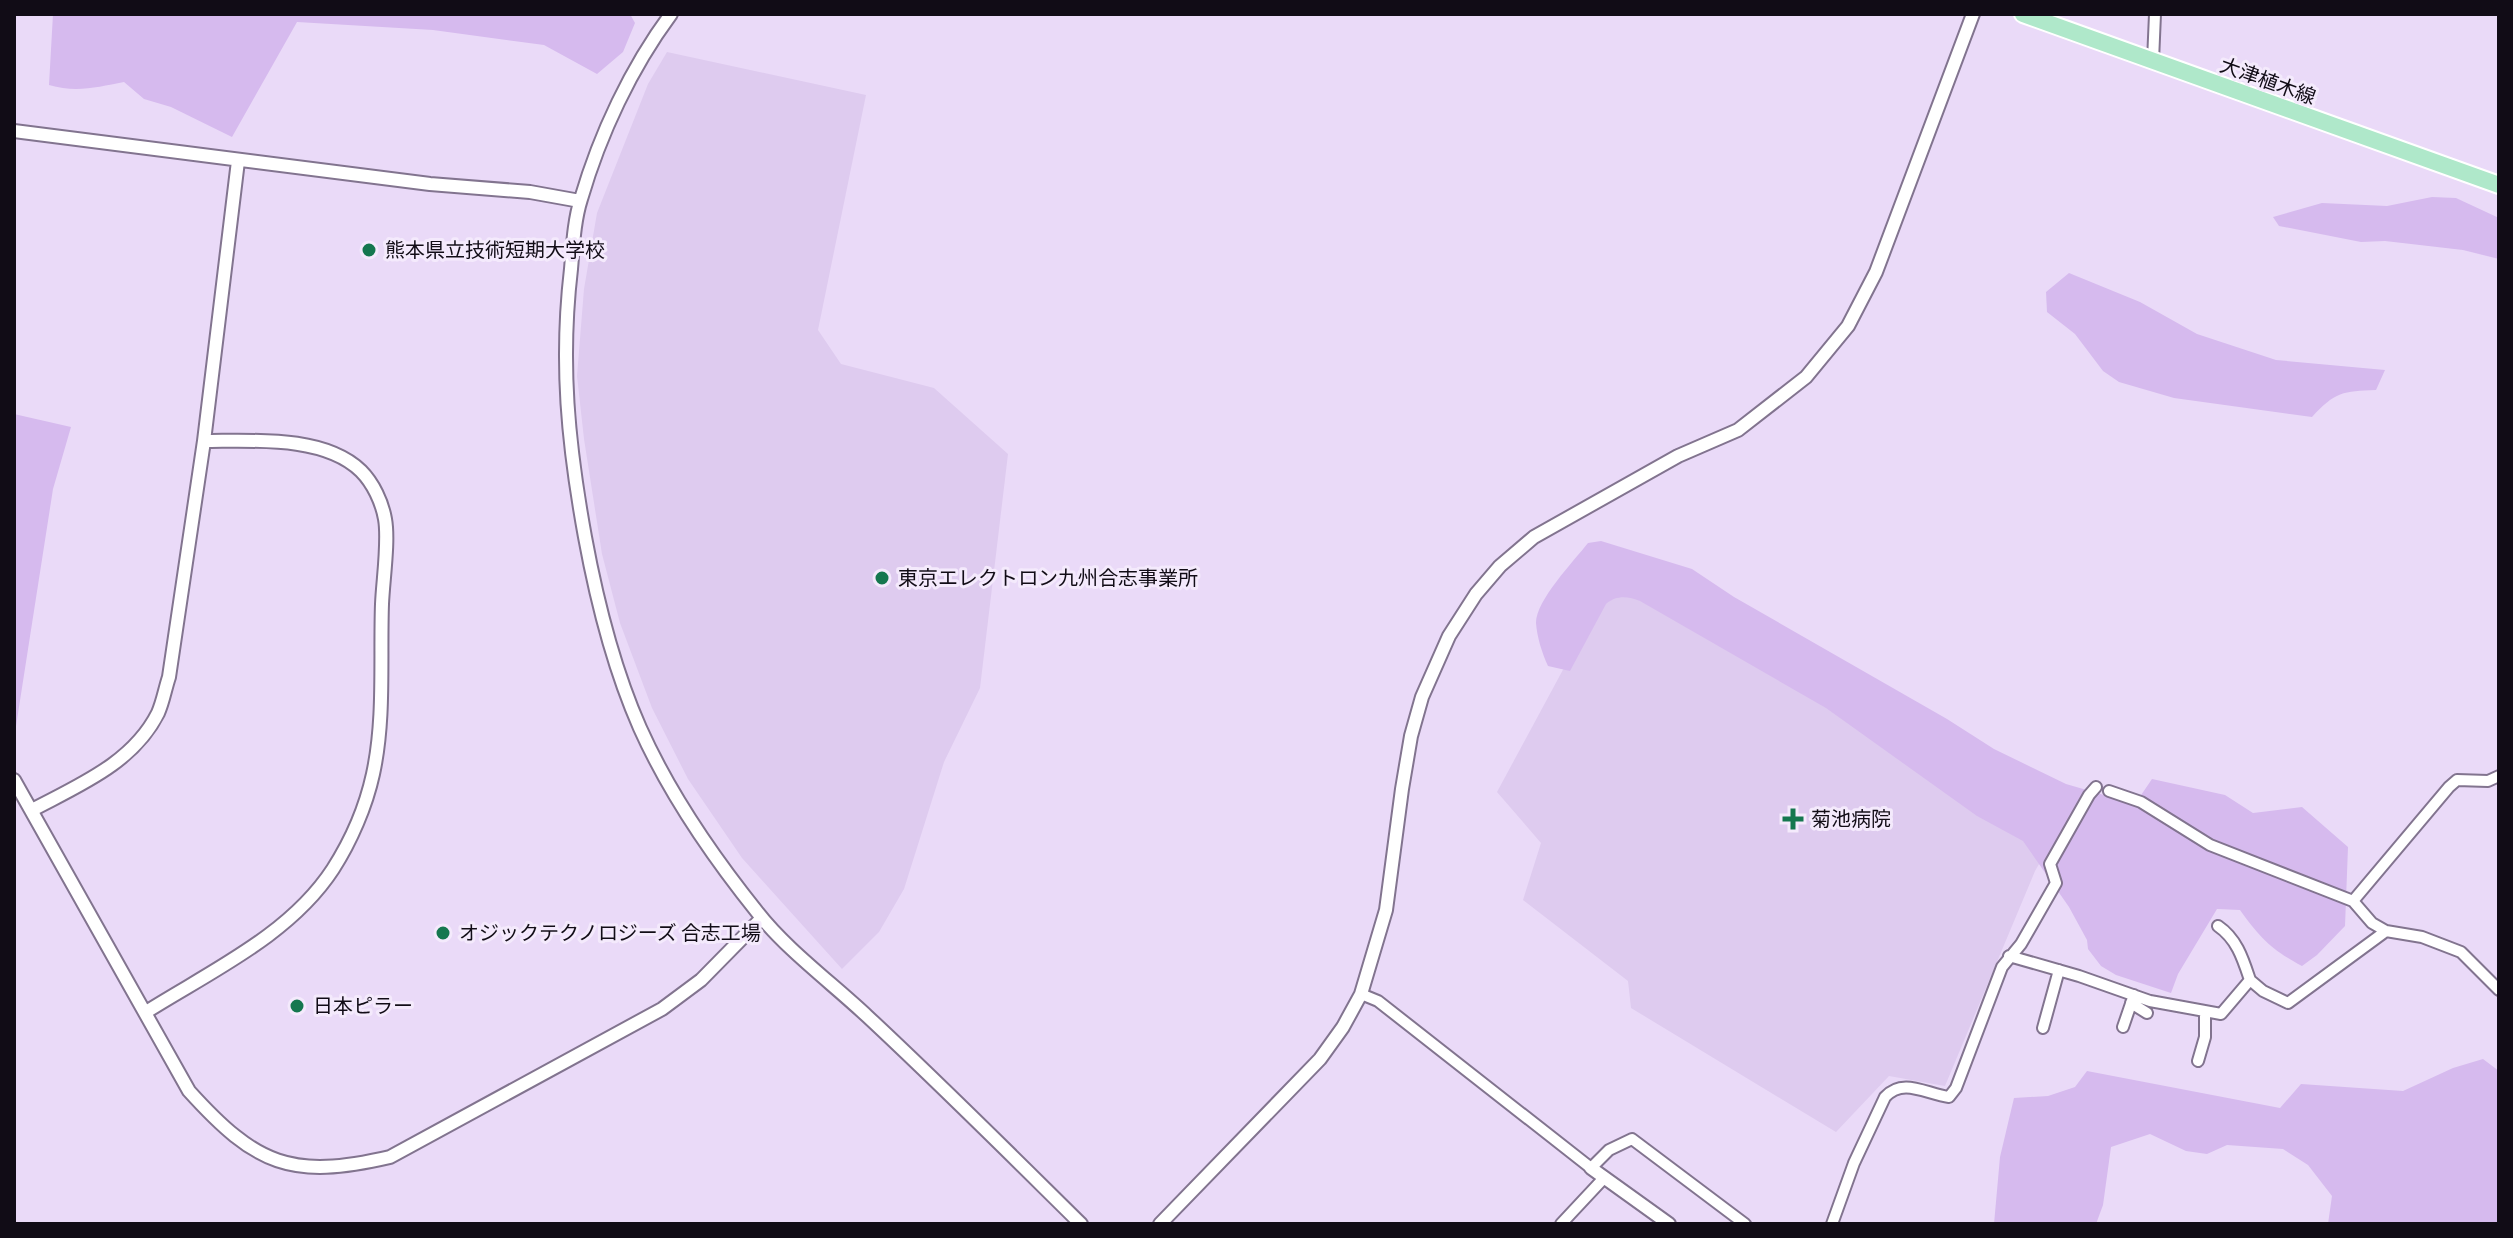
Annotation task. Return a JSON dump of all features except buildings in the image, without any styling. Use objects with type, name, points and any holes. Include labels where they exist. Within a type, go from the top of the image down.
[{"type":"main road","name":"大津植木線","points":[[2023,14],[2499,185]]},
{"type":"street","points":[[671,14],[623,93],[580,201],[567,301],[564,356],[566,400],[578,498],[611,653],[640,728],[672,789],[704,841],[762,918],[919,1065],[1081,1224]]},
{"type":"street","points":[[1160,1224],[1320,1059],[1361,994],[1386,910],[1411,736],[1422,697],[1449,636],[1476,594],[1500,566],[1534,537],[1678,456],[1738,430],[1806,377],[1848,326],[1876,272],[1973,14]]},
{"type":"street","points":[[2153,61],[2155,14]]},
{"type":"street","points":[[14,131],[430,184],[530,192],[580,201]]},
{"type":"street","points":[[32,810],[106,770],[139,742],[158,712],[169,677],[204,441],[238,161]]},
{"type":"street","points":[[146,1012],[254,946],[295,915],[333,870],[357,823],[373,774],[381,710],[385,520],[374,487],[360,470],[336,453],[314,446],[204,441]]},
{"type":"street","points":[[2353,901],[2457,780],[2488,781],[2499,776]]},
{"type":"street","points":[[14,780],[189,1091],[217,1122],[248,1147],[283,1164],[313,1168],[349,1166],[390,1157],[662,1009],[701,980],[762,918]]},
{"type":"street","points":[[1832,1224],[1854,1163],[1891,1090],[1904,1085],[1949,1097],[1956,1088],[2002,967],[2021,944],[2056,883],[2050,864],[2096,787]]},
{"type":"street","points":[[2109,791],[2141,802],[2210,845],[2353,901],[2372,923],[2386,931],[2422,937],[2461,952],[2499,990]]},
{"type":"street","points":[[2218,926],[2240,950],[2250,980],[2263,991],[2288,1003],[2386,931]]},
{"type":"street","points":[[2009,956],[2059,970],[2132,999],[2221,1014],[2250,980]]},
{"type":"street","points":[[2043,1028],[2059,970]]},
{"type":"street","points":[[1361,994],[1378,1001],[1604,1178],[1669,1224]]},
{"type":"street","points":[[2132,999],[2147,1013]]},
{"type":"street","points":[[2123,1027],[2132,999]]},
{"type":"street","points":[[2198,1061],[2205,1037],[2205,1012]]},
{"type":"street","points":[[1591,1168],[1609,1150],[1632,1139],[1745,1224]]},
{"type":"street","points":[[1561,1224],[1604,1178]]},
{"type":"shaded area","points":[[53,14],[630,14],[635,23],[623,52],[597,74],[544,45],[433,30],[297,22],[232,137],[171,107],[144,99],[124,82],[78,89],[49,85]]},
{"type":"shaded area","points":[[667,52],[866,95],[818,330],[841,364],[934,388],[1008,454],[980,688],[944,762],[904,889],[879,932],[842,969],[742,858],[688,779],[652,708],[620,623],[602,554],[577,376],[584,289],[597,213],[648,84]]},
{"type":"shaded area","points":[[2432,197],[2456,198],[2499,218],[2499,259],[2463,250],[2385,241],[2361,242],[2279,226],[2273,217],[2322,203],[2387,206]]},
{"type":"shaded area","points":[[2069,273],[2140,302],[2197,334],[2276,360],[2385,370],[2376,390],[2340,394],[2312,417],[2174,398],[2119,382],[2103,371],[2075,334],[2047,312],[2046,292]]},
{"type":"shaded area","points":[[14,414],[71,427],[53,489],[14,739]]},
{"type":"shaded area","points":[[1601,541],[1692,569],[1734,597],[1994,749],[2066,784],[2135,804],[2152,779],[2225,795],[2253,813],[2302,807],[2348,847],[2345,926],[2302,966],[2267,942],[2240,910],[2217,909],[2178,974],[2171,993],[2116,975],[2101,966],[2088,949],[2087,940],[2069,907],[2023,841],[1977,816],[1826,708],[1640,601],[1622,597],[1610,601],[1570,671],[1548,666],[1537,634],[1536,623],[1542,603],[1588,543]]},
{"type":"shaded area","name":"菊池病院","points":[[1627,551],[2079,796],[2035,871],[1945,1086],[1889,1076],[1836,1132],[1631,1008],[1628,981],[1523,900],[1541,843],[1497,792]]},
{"type":"shaded area","points":[[2483,1059],[2499,1071],[2498,1224],[2328,1224],[2332,1196],[2308,1165],[2283,1149],[2227,1145],[2207,1154],[2186,1151],[2150,1134],[2111,1147],[2103,1205],[2096,1224],[1994,1224],[2000,1157],[2014,1098],[2048,1096],[2075,1087],[2087,1071],[2280,1108],[2301,1084],[2403,1091],[2453,1068]]},
{"type":"place","name":"熊本県立技術短期大学校","points":[[369,250]]},
{"type":"place","name":"東京エレクトロン九州合志事業所","points":[[882,578]]},
{"type":"place","name":"菊池病院","points":[[1793,819]]},
{"type":"place","name":"オジックテクノロジーズ 合志工場","points":[[443,933]]},
{"type":"place","name":"日本ピラー","points":[[297,1006]]}]
